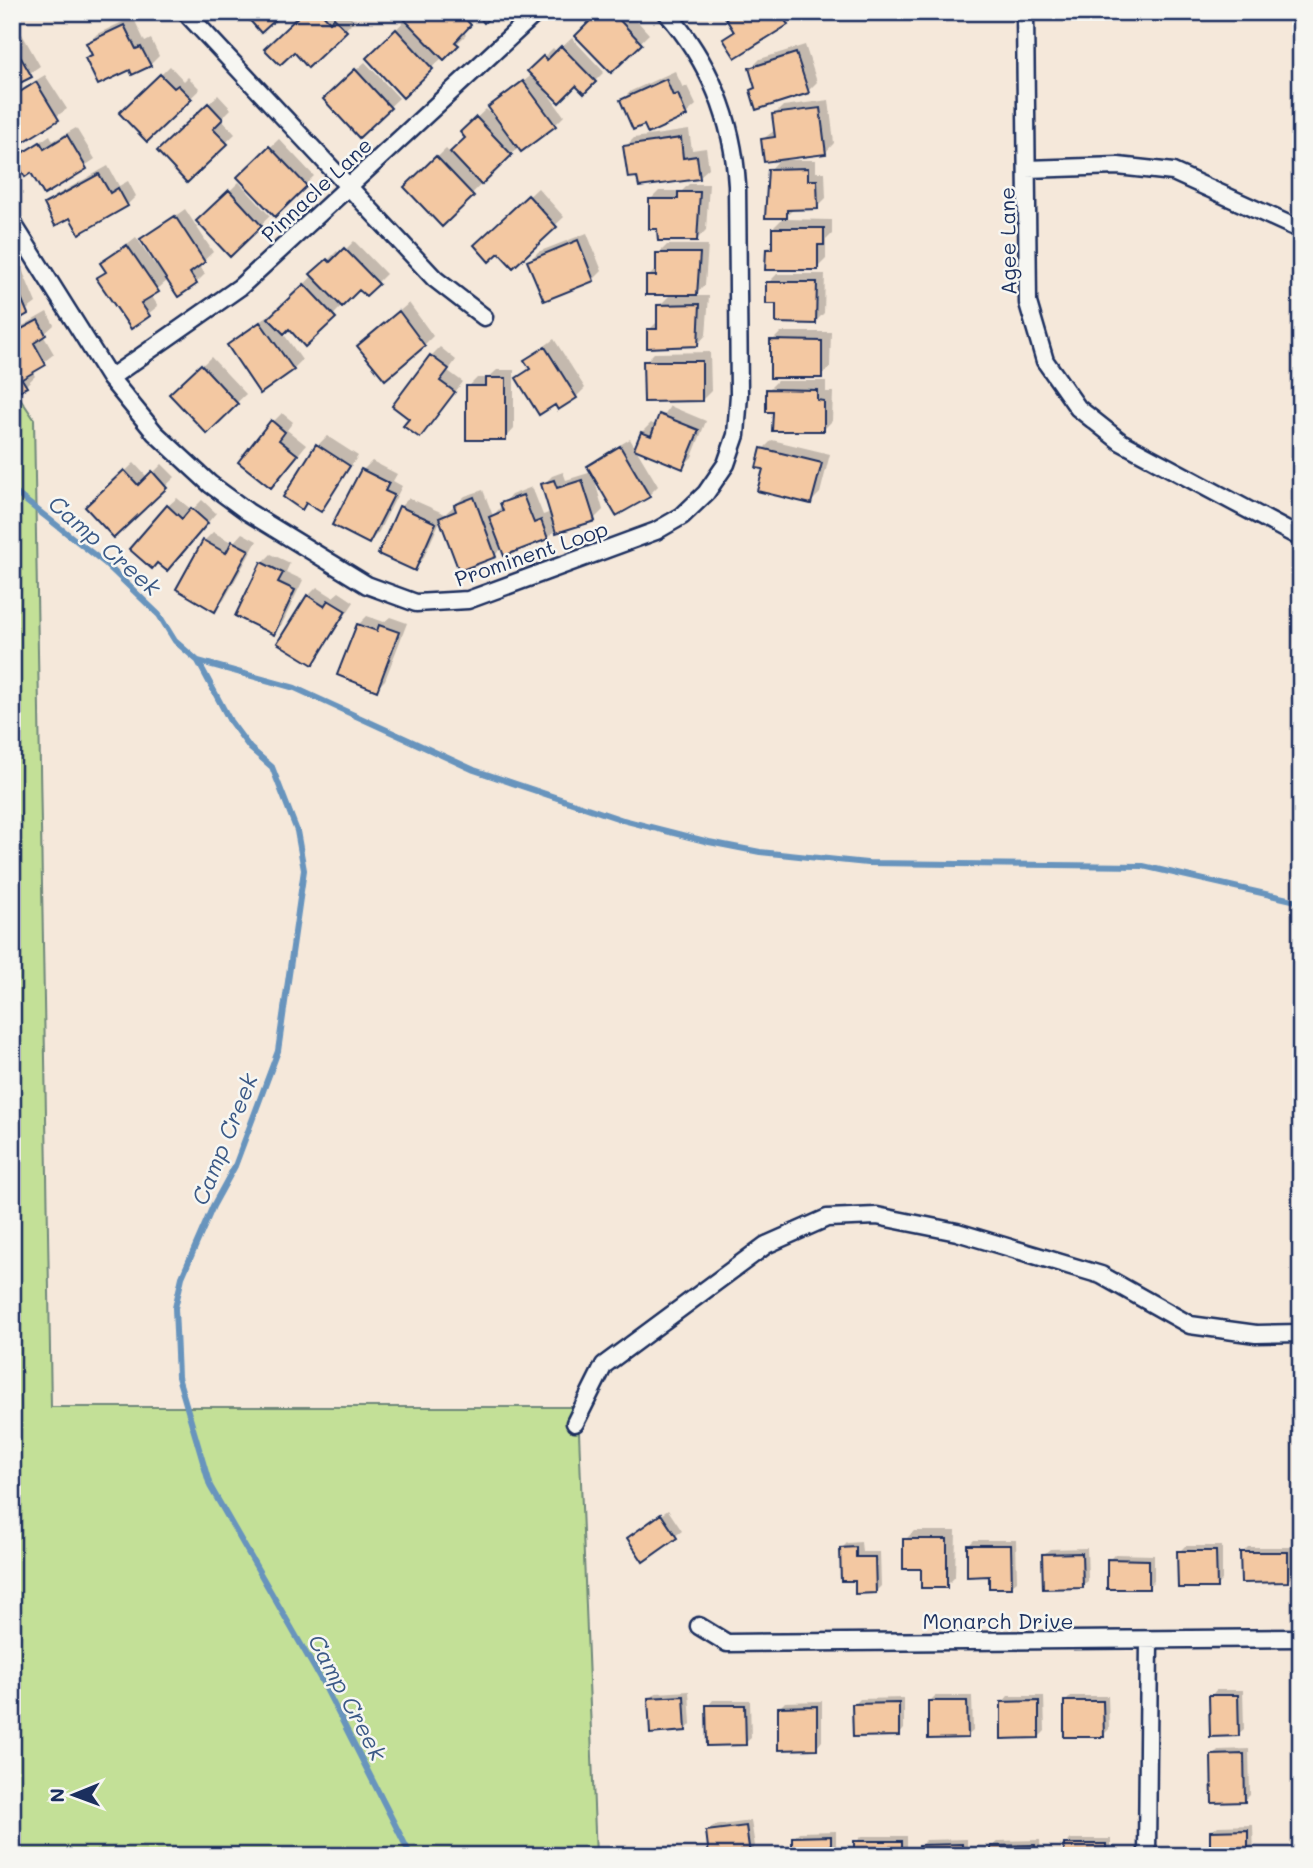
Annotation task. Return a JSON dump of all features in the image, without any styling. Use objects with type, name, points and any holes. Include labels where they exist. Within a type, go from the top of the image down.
[{"type":"street","name":"Pinnacle Lane","points":[[110,378],[240,287],[537,12]]},
{"type":"street","name":"Prominent Loop","points":[[12,222],[110,378],[155,433],[229,499],[367,584],[416,603],[451,603],[484,596],[656,531],[682,516],[718,479],[736,435],[739,394],[737,185],[731,141],[715,88],[694,48],[666,12]]},
{"type":"street","name":"Agee Lane","points":[[1025,12],[1028,303],[1045,361],[1078,408],[1121,442],[1301,537]]},
{"type":"street","points":[[189,16],[435,279],[484,317]]},
{"type":"street","points":[[1027,169],[1118,166],[1173,172],[1301,230]]},
{"type":"street","points":[[575,1423],[604,1365],[766,1245],[827,1218],[877,1216],[957,1231],[1101,1275],[1190,1325],[1256,1334],[1301,1333]]},
{"type":"street","name":"Monarch Drive","points":[[699,1626],[727,1643],[1301,1638]]},
{"type":"street","points":[[1147,1856],[1149,1640]]},
{"type":"green space","points":[[12,386],[34,419],[51,1407],[578,1407],[596,1856],[12,1856]]},
{"type":"building","points":[[250,12],[284,12],[261,33],[246,16]]},
{"type":"building","points":[[303,12],[321,12],[330,22],[334,18],[347,31],[308,68],[294,52],[280,65],[264,49]]},
{"type":"building","points":[[411,12],[459,12],[471,25],[455,42],[459,45],[444,60],[404,19]]},
{"type":"building","points":[[475,12],[495,12],[484,23]]},
{"type":"building","points":[[590,12],[612,12],[642,44],[611,73],[575,36],[589,22],[585,17]]},
{"type":"building","points":[[780,12],[788,25],[735,58],[723,39],[734,32],[723,14]]},
{"type":"building","points":[[124,25],[136,49],[141,47],[151,66],[132,75],[130,70],[98,85],[85,58],[92,55],[86,43]]},
{"type":"building","points":[[396,29],[433,69],[403,98],[366,58]]},
{"type":"building","points":[[12,42],[32,77],[12,87]]},
{"type":"building","points":[[561,46],[596,82],[584,94],[576,86],[559,103],[527,71],[543,56],[547,60]]},
{"type":"building","points":[[796,53],[809,93],[756,110],[750,90],[755,88],[749,68]]},
{"type":"building","points":[[355,69],[391,108],[359,138],[323,99]]},
{"type":"building","points":[[160,74],[174,88],[178,85],[192,99],[147,142],[119,113]]},
{"type":"building","points":[[666,79],[673,96],[678,94],[687,116],[648,134],[644,125],[633,130],[620,100]]},
{"type":"building","points":[[523,81],[556,126],[521,152],[488,107]]},
{"type":"building","points":[[36,82],[59,120],[12,149],[12,97]]},
{"type":"building","points":[[208,103],[223,119],[213,129],[228,144],[187,183],[157,151]]},
{"type":"building","points":[[820,108],[826,154],[764,162],[761,139],[775,137],[772,114]]},
{"type":"building","points":[[476,117],[512,155],[481,185],[450,152],[465,138],[460,132]]},
{"type":"building","points":[[67,135],[87,169],[44,195],[31,173],[25,177],[14,158],[40,142],[44,149]]},
{"type":"building","points":[[681,138],[683,158],[697,156],[700,179],[639,187],[637,177],[628,178],[623,146]]},
{"type":"building","points":[[269,146],[307,186],[275,217],[237,177]]},
{"type":"building","points":[[436,156],[474,196],[442,227],[404,187]]},
{"type":"building","points":[[808,168],[808,180],[817,180],[818,209],[787,210],[787,218],[765,218],[768,169]]},
{"type":"building","points":[[99,174],[110,193],[118,188],[128,206],[79,234],[70,218],[55,226],[44,204]]},
{"type":"building","points":[[229,190],[262,226],[230,257],[196,221]]},
{"type":"building","points":[[678,192],[700,192],[697,241],[658,241],[657,229],[649,229],[649,199],[678,199]]},
{"type":"building","points":[[528,195],[557,227],[513,268],[499,253],[489,262],[474,245]]},
{"type":"building","points":[[175,216],[205,262],[190,273],[197,284],[178,297],[140,239]]},
{"type":"building","points":[[772,228],[824,228],[824,245],[818,245],[818,270],[765,270],[766,249],[772,249]]},
{"type":"building","points":[[578,240],[594,281],[544,301],[527,261]]},
{"type":"building","points":[[127,245],[159,292],[141,303],[150,316],[131,329],[96,278],[106,272],[100,263]]},
{"type":"building","points":[[344,248],[379,284],[366,296],[359,290],[342,307],[310,274],[327,259],[330,262]]},
{"type":"building","points":[[656,253],[700,253],[697,295],[646,295],[646,276],[656,276]]},
{"type":"building","points":[[12,276],[28,314],[12,323]]},
{"type":"building","points":[[766,282],[817,282],[816,324],[776,323],[776,304],[766,304]]},
{"type":"building","points":[[304,284],[336,318],[305,347],[289,329],[284,334],[268,318]]},
{"type":"building","points":[[700,304],[698,346],[647,348],[647,329],[657,329],[657,305]]},
{"type":"building","points":[[399,311],[425,346],[385,380],[357,346]]},
{"type":"building","points":[[38,320],[46,335],[34,343],[46,365],[22,379],[27,387],[12,395],[12,334]]},
{"type":"building","points":[[260,322],[294,370],[260,394],[227,345]]},
{"type":"building","points":[[770,340],[822,341],[822,378],[770,378]]},
{"type":"building","points":[[545,347],[577,398],[558,410],[555,405],[539,415],[516,378],[530,369],[524,360]]},
{"type":"building","points":[[430,355],[449,369],[440,381],[455,392],[420,438],[403,426],[409,419],[392,406]]},
{"type":"building","points":[[643,361],[702,361],[702,401],[644,402]]},
{"type":"building","points":[[201,364],[238,404],[207,434],[169,394]]},
{"type":"building","points":[[486,378],[506,378],[506,440],[466,440],[466,386],[486,386]]},
{"type":"building","points":[[766,389],[817,390],[817,400],[824,401],[824,431],[772,431],[773,412],[766,412]]},
{"type":"building","points":[[659,414],[699,430],[683,469],[634,449],[641,432],[651,436]]},
{"type":"building","points":[[271,420],[285,432],[279,440],[298,455],[271,488],[238,462]]},
{"type":"building","points":[[316,444],[350,466],[321,512],[306,503],[302,510],[283,497]]},
{"type":"building","points":[[620,446],[650,497],[616,516],[587,466]]},
{"type":"building","points":[[761,448],[822,463],[811,504],[757,491],[763,469],[756,468]]},
{"type":"building","points":[[361,469],[389,483],[385,491],[394,495],[369,544],[332,525]]},
{"type":"building","points":[[124,470],[138,485],[152,471],[167,488],[114,538],[85,507]]},
{"type":"building","points":[[554,480],[557,488],[582,480],[595,521],[556,533],[541,484]]},
{"type":"building","points":[[523,495],[534,523],[541,520],[548,539],[504,556],[489,517],[503,511],[500,503]]},
{"type":"building","points":[[474,497],[496,557],[459,571],[439,518],[456,511],[454,505]]},
{"type":"building","points":[[167,505],[182,519],[191,508],[208,523],[167,571],[157,563],[152,569],[129,549]]},
{"type":"building","points":[[399,506],[436,523],[415,571],[378,554]]},
{"type":"building","points":[[203,540],[226,553],[232,541],[249,550],[215,612],[176,589]]},
{"type":"building","points":[[261,562],[283,573],[278,582],[295,590],[274,635],[235,616]]},
{"type":"building","points":[[307,595],[324,606],[328,600],[346,611],[313,665],[277,643]]},
{"type":"building","points":[[357,624],[377,631],[379,625],[399,632],[377,691],[337,675]]},
{"type":"building","points":[[661,1514],[677,1538],[643,1562],[627,1538]]},
{"type":"building","points":[[903,1539],[947,1539],[947,1588],[921,1588],[921,1569],[903,1569]]},
{"type":"building","points":[[967,1545],[1011,1545],[1012,1588],[989,1588],[989,1576],[967,1577]]},
{"type":"building","points":[[856,1547],[856,1557],[875,1557],[876,1593],[855,1594],[855,1581],[841,1581],[840,1548]]},
{"type":"building","points":[[1177,1551],[1216,1551],[1217,1588],[1178,1588]]},
{"type":"building","points":[[1240,1552],[1288,1552],[1288,1582],[1241,1583]]},
{"type":"building","points":[[1082,1553],[1083,1588],[1043,1589],[1042,1554]]},
{"type":"building","points":[[1107,1559],[1149,1560],[1149,1589],[1107,1589]]},
{"type":"building","points":[[1209,1695],[1238,1695],[1239,1736],[1210,1737]]},
{"type":"building","points":[[684,1696],[686,1731],[650,1734],[648,1698]]},
{"type":"building","points":[[928,1701],[967,1701],[968,1738],[928,1739]]},
{"type":"building","points":[[1039,1701],[1039,1738],[1001,1739],[1001,1702]]},
{"type":"building","points":[[1064,1701],[1103,1701],[1104,1737],[1064,1737]]},
{"type":"building","points":[[899,1703],[899,1736],[853,1737],[852,1704]]},
{"type":"building","points":[[706,1705],[745,1705],[746,1745],[707,1746]]},
{"type":"building","points":[[817,1706],[817,1749],[778,1750],[778,1707]]},
{"type":"building","points":[[1244,1754],[1245,1802],[1212,1803],[1211,1755]]},
{"type":"building","points":[[746,1826],[750,1854],[709,1856],[706,1831]]},
{"type":"building","points":[[1248,1830],[1248,1856],[1210,1856],[1210,1831]]},
{"type":"building","points":[[831,1836],[831,1856],[792,1856],[792,1837]]},
{"type":"building","points":[[854,1841],[902,1841],[902,1856],[854,1856]]},
{"type":"building","points":[[962,1844],[962,1856],[919,1856],[919,1845]]},
{"type":"building","points":[[1064,1844],[1106,1844],[1106,1856],[1064,1856]]},
{"type":"building","points":[[1035,1845],[1036,1856],[991,1856],[991,1846]]},
{"type":"waterway","name":"Camp Creek","points":[[12,490],[106,564],[159,615],[175,641],[198,661],[230,721],[250,748],[272,767],[297,831],[304,870],[278,1051],[235,1166],[213,1206],[182,1277],[175,1308],[178,1377],[210,1486],[323,1683],[411,1856]]},
{"type":"waterway","points":[[198,661],[295,688],[474,770],[623,820],[709,842],[760,852],[867,863],[1143,866],[1301,902]]}]
